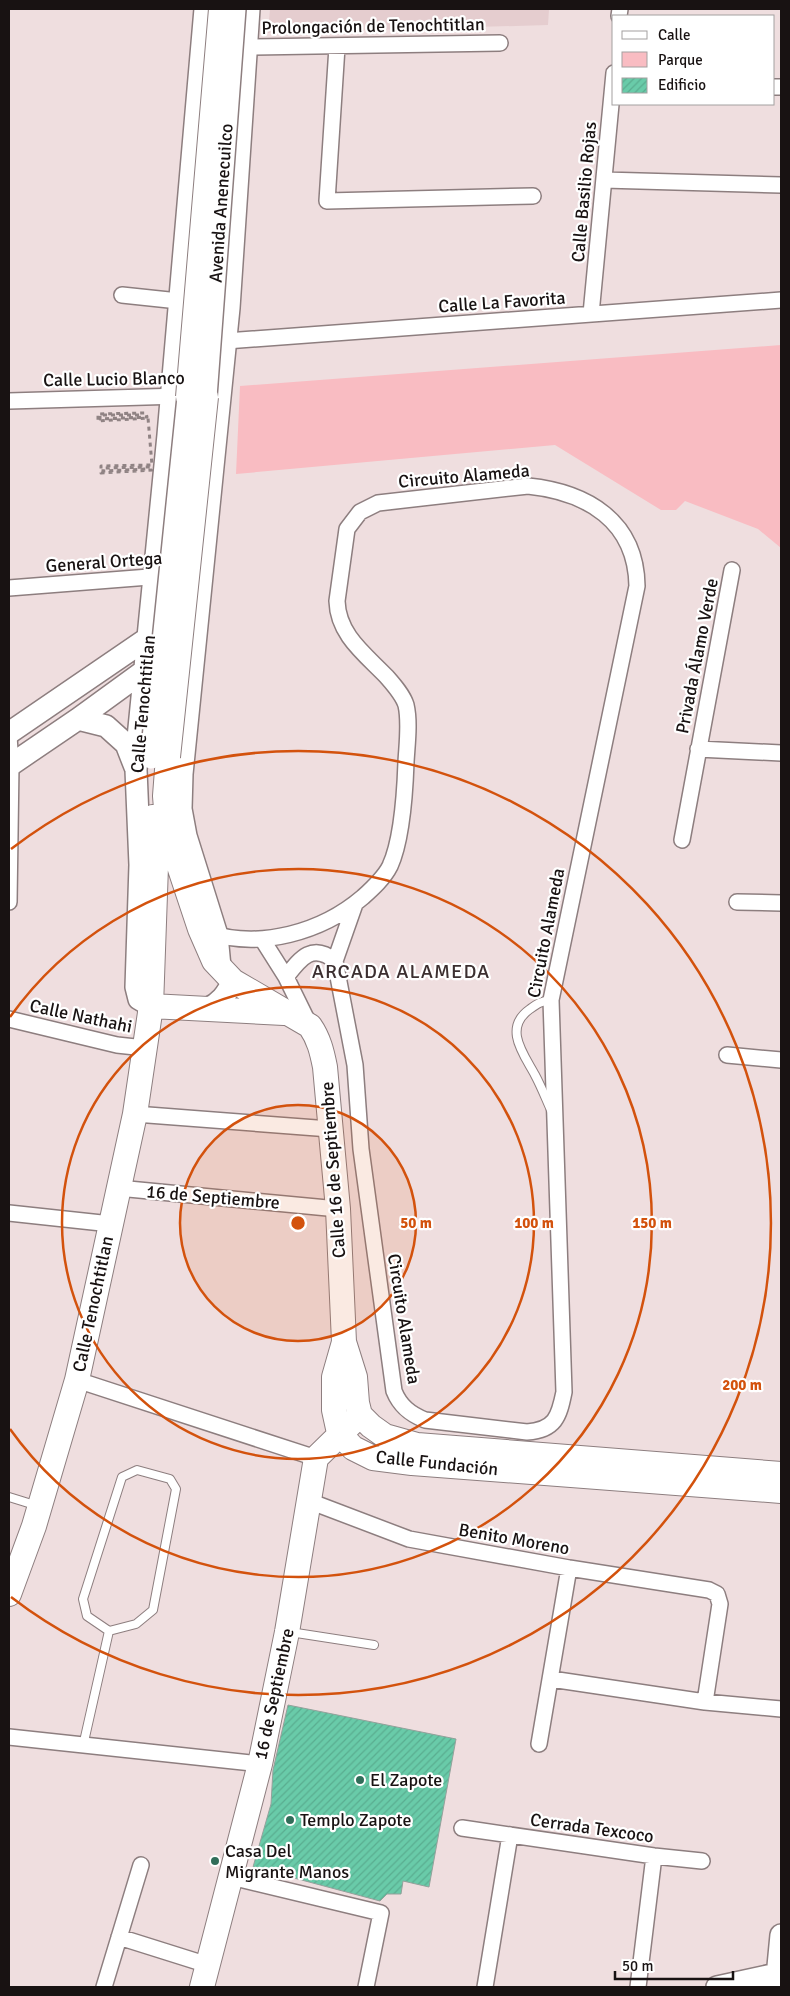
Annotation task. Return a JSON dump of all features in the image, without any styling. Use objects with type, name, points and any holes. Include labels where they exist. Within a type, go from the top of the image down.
[{"type":"main road","name":"Avenida Anenecuilco","points":[[196,396],[221,9]]},
{"type":"main road","name":"Calle Tenochtitlan","points":[[9,1594],[40,1506],[76,1380],[135,1114],[151,1006],[156,866],[152,761],[196,396]]},
{"type":"main road","points":[[152,761],[165,796],[168,833],[208,932],[214,961],[227,975],[310,1026]]},
{"type":"main road","points":[[151,1006],[288,1014]]},
{"type":"main road","name":"Calle 16 de Septiembre","points":[[310,1026],[318,1036],[325,1067],[338,1209],[344,1342]]},
{"type":"main road","points":[[316,1458],[339,1433],[360,1415],[355,1377],[344,1342]]},
{"type":"main road","points":[[339,1433],[334,1410],[334,1377],[344,1342]]},
{"type":"main road","name":"Calle Fundación","points":[[360,1415],[385,1436],[417,1445],[781,1474]]},
{"type":"main road","name":"Calle Fundación","points":[[339,1433],[353,1448],[373,1458],[412,1463],[781,1491]]},
{"type":"main road","name":"16 de Septiembre","points":[[202,1987],[260,1764],[287,1632],[316,1458]]},
{"type":"street","name":"Avenida Anenecuilco","points":[[196,396],[179,301],[205,9]]},
{"type":"street","name":"Avenida Anenecuilco","points":[[196,396],[235,9]]},
{"type":"street","name":"Avenida Anenecuilco","points":[[196,396],[226,340],[249,9]]},
{"type":"street","name":"Prolongación de Tenochtitlan","points":[[247,47],[500,43]]},
{"type":"street","points":[[337,47],[327,201],[533,196]]},
{"type":"street","name":"Calle Basilio Rojas","points":[[591,314],[612,91]]},
{"type":"street","points":[[604,180],[781,185]]},
{"type":"street","points":[[122,295],[229,308]]},
{"type":"street","name":"Calle La Favorita","points":[[226,340],[781,300]]},
{"type":"street","points":[[196,396],[203,574],[182,774],[181,809],[208,932]]},
{"type":"street","name":"Calle Lucio Blanco","points":[[9,400],[196,396]]},
{"type":"street","name":"Calle Tenochtitlan","points":[[152,761],[144,670],[154,577],[196,396]]},
{"type":"street","name":"Circuito Alameda","points":[[208,932],[262,939],[305,930],[328,921],[355,904],[375,887],[389,868],[395,854],[406,777],[406,704],[394,684],[351,641],[343,628],[337,612],[346,529],[360,512],[378,503],[528,486],[545,488],[576,497],[596,508],[622,532],[633,554],[637,586],[551,1000],[564,1392],[556,1419],[547,1427],[538,1431],[527,1432],[439,1423],[415,1416],[399,1402],[391,1377],[361,1149],[355,1065],[335,960],[355,904]]},
{"type":"street","name":"Privada Álamo Verde","points":[[682,840],[732,570]]},
{"type":"street","name":"General Ortega","points":[[9,588],[203,574]]},
{"type":"street","points":[[9,902],[9,734],[148,638],[199,617]]},
{"type":"street","points":[[10,766],[144,670],[196,647]]},
{"type":"street","points":[[78,719],[106,726],[126,744],[152,761]]},
{"type":"street","name":"Privada Álamo Verde","points":[[698,749],[781,753]]},
{"type":"street","points":[[737,902],[781,903]]},
{"type":"street","points":[[262,939],[286,977],[310,1026]]},
{"type":"street","points":[[286,977],[299,959],[311,953],[324,954],[335,960]]},
{"type":"street","points":[[207,1009],[223,998],[227,975]]},
{"type":"street","name":"Calle Nathahi","points":[[9,1019],[117,1045],[145,1048]]},
{"type":"street","points":[[726,1055],[781,1060]]},
{"type":"street","points":[[135,1114],[330,1128]]},
{"type":"street","name":"16 de Septiembre","points":[[118,1188],[338,1209]]},
{"type":"street","points":[[9,1213],[111,1224]]},
{"type":"street","points":[[76,1380],[316,1458]]},
{"type":"street","points":[[692,1485],[705,1478],[781,1482]]},
{"type":"street","name":"Benito Moreno","points":[[309,1501],[408,1539],[569,1568],[709,1590],[717,1594],[720,1604],[705,1702]]},
{"type":"street","points":[[540,1744],[569,1568]]},
{"type":"street","points":[[550,1679],[705,1702],[781,1709]]},
{"type":"street","points":[[9,1738],[260,1764]]},
{"type":"street","points":[[462,1828],[510,1836]]},
{"type":"street","name":"Cerrada Texcoco","points":[[485,1987],[510,1836],[702,1861]]},
{"type":"street","points":[[638,1987],[654,1856]]},
{"type":"street","points":[[104,1987],[140,1865]]},
{"type":"street","points":[[231,1877],[381,1913],[366,1987]]},
{"type":"street","points":[[717,1987],[778,1978],[781,1935]]},
{"type":"street","points":[[119,1937],[208,1964]]},
{"type":"lane","points":[[551,1000],[542,1001],[524,1014],[518,1025],[517,1042],[554,1117]]},
{"type":"lane","points":[[137,1470],[170,1479],[176,1489],[153,1610],[136,1624],[109,1631],[87,1616],[83,1599],[122,1476],[137,1470]]},
{"type":"lane","points":[[9,1497],[40,1506]]},
{"type":"lane","points":[[83,1746],[109,1631]]},
{"type":"lane","points":[[287,1632],[374,1645]]},
{"type":"path","points":[[139,415],[100,415],[100,419],[147,417],[146,413],[98,414],[98,421],[148,418],[152,465],[101,466],[101,473],[152,470],[151,467],[103,468],[103,471],[148,468]]},
{"type":"shaded area","points":[[270,9],[549,9],[548,25],[268,33]]},
{"type":"green space","points":[[781,345],[781,548],[758,529],[685,501],[676,510],[661,510],[555,445],[236,474],[240,386]]},
{"type":"building","name":"El Zapote","points":[[288,1705],[456,1739],[429,1887],[403,1881],[401,1894],[387,1894],[380,1901],[253,1867],[271,1804],[273,1770]]},
{"type":"place","name":"El Zapote","points":[[360,1780]]},
{"type":"place","name":"Templo Zapote","points":[[290,1820]]},
{"type":"place","name":"Casa Del Migrante Manos","points":[[215,1861]]},
{"type":"district","name":"ARCADA ALAMEDA","points":[[401,971]]}]
